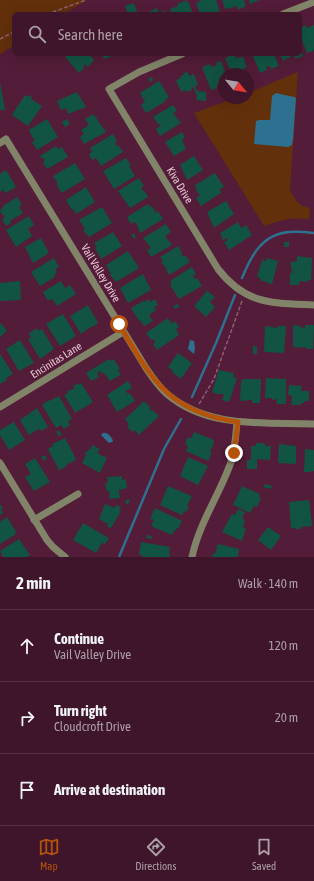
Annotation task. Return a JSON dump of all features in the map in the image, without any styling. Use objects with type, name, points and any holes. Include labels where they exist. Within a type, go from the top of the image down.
[{"type":"street","points":[[287,12],[314,2]]},
{"type":"street","name":"Kiva Drive","points":[[177,56],[144,70],[109,89],[218,269],[233,286],[244,294],[263,301],[277,304],[314,305]]},
{"type":"street","name":"Vail Valley Drive","points":[[0,143],[6,139],[123,332],[149,373],[167,394],[186,407],[215,418],[238,422],[314,424]]},
{"type":"street","name":"Encinitas Lane","points":[[0,408],[123,332]]},
{"type":"street","points":[[192,557],[197,539],[231,462],[234,453],[238,422]]},
{"type":"street","points":[[0,462],[34,520],[54,547],[65,557]]},
{"type":"street","points":[[34,520],[78,494]]},
{"type":"path","points":[[53,12],[86,0]]},
{"type":"path","points":[[0,39],[12,33]]},
{"type":"path","points":[[199,404],[214,378],[244,294]]},
{"type":"shaded area","points":[[0,0],[87,0],[67,12],[12,12],[12,46],[0,54]]},
{"type":"shaded area","points":[[298,72],[290,189],[297,202],[310,208],[309,219],[296,218],[264,226],[194,113],[219,104],[254,104],[254,90]]},
{"type":"water","points":[[276,93],[296,98],[292,145],[288,147],[254,144],[256,121],[270,120],[272,96]]},
{"type":"water","points":[[190,340],[194,341],[194,354],[188,349]]},
{"type":"water","points":[[103,433],[109,435],[113,441],[109,443],[101,435]]},
{"type":"building","points":[[187,0],[192,12],[171,12],[170,9],[178,6],[177,4]]},
{"type":"building","points":[[202,0],[216,0],[220,11],[199,12],[196,3]]},
{"type":"building","points":[[222,0],[244,0],[246,6],[238,10],[237,6],[225,9]]},
{"type":"building","points":[[249,0],[259,0],[250,4]]},
{"type":"building","points":[[134,3],[137,12],[127,12],[125,6]]},
{"type":"building","points":[[157,8],[159,12],[149,12]]},
{"type":"building","points":[[306,25],[307,28],[314,25],[314,49],[313,51],[307,53],[302,40],[302,27]]},
{"type":"building","points":[[302,54],[303,56],[295,59],[294,56],[302,56]]},
{"type":"building","points":[[91,56],[94,60],[88,67],[86,65],[83,66],[84,68],[79,73],[65,57]]},
{"type":"building","points":[[103,56],[112,56],[104,59]]},
{"type":"building","points":[[230,56],[235,56],[236,58],[243,57],[247,67],[244,68],[229,68],[225,58]]},
{"type":"building","points":[[253,56],[275,56],[279,66],[271,69],[270,66],[266,67],[267,70],[260,73]]},
{"type":"building","points":[[281,56],[292,56],[283,61]]},
{"type":"building","points":[[221,61],[224,68],[218,68],[218,86],[216,86],[217,88],[211,90],[202,67],[210,64],[211,67],[217,65],[216,63]]},
{"type":"building","points":[[188,72],[189,76],[194,74],[198,85],[195,86],[197,91],[206,92],[206,101],[196,100],[197,96],[193,87],[191,88],[192,90],[181,92],[176,80],[181,78],[180,76],[184,75],[183,73]]},
{"type":"building","points":[[152,77],[153,80],[150,82],[148,79]]},
{"type":"building","points":[[159,81],[169,97],[165,100],[166,101],[146,113],[141,105],[145,102],[140,93]]},
{"type":"building","points":[[0,82],[5,110],[0,110]]},
{"type":"building","points":[[77,92],[86,107],[68,114],[66,108],[61,110],[57,101]]},
{"type":"building","points":[[25,95],[28,97],[29,95],[32,97],[31,99],[42,106],[28,126],[12,115]]},
{"type":"building","points":[[173,105],[177,111],[173,113],[181,123],[160,136],[156,129],[161,125],[159,125],[153,117]]},
{"type":"building","points":[[93,114],[95,117],[98,116],[96,118],[106,132],[84,144],[80,137],[84,134],[81,130],[89,125],[85,119]]},
{"type":"building","points":[[47,119],[58,137],[37,150],[32,142],[35,140],[34,138],[33,139],[29,130]]},
{"type":"building","points":[[67,119],[70,124],[65,127],[62,122]]},
{"type":"building","points":[[182,132],[185,138],[182,140],[186,149],[174,156],[165,142]]},
{"type":"building","points":[[113,134],[117,142],[115,143],[116,146],[118,145],[123,152],[101,166],[96,158],[92,160],[89,154],[92,152],[90,148]]},
{"type":"building","points":[[56,146],[58,149],[62,147],[68,157],[47,169],[43,162],[45,160],[44,158],[42,159],[40,156]]},
{"type":"building","points":[[194,156],[203,170],[187,180],[180,165]]},
{"type":"building","points":[[126,158],[131,165],[129,166],[135,176],[114,189],[103,171]]},
{"type":"building","points":[[75,163],[85,179],[62,193],[53,176]]},
{"type":"building","points":[[6,170],[16,187],[6,193],[3,190],[0,192],[0,174]]},
{"type":"building","points":[[215,173],[224,187],[220,189],[221,193],[201,206],[196,198],[200,196],[195,188],[197,188],[195,185]]},
{"type":"building","points":[[139,178],[144,186],[141,188],[148,197],[130,208],[118,191]]},
{"type":"building","points":[[86,187],[95,202],[76,214],[66,200]]},
{"type":"building","points":[[17,197],[22,205],[19,207],[23,213],[10,221],[11,223],[6,226],[2,219],[5,217],[3,214],[2,215],[0,210],[3,206]]},
{"type":"building","points":[[226,201],[234,214],[214,228],[207,212]]},
{"type":"building","points":[[148,204],[150,207],[152,206],[156,213],[158,211],[163,219],[140,233],[136,222],[131,224],[127,217]]},
{"type":"building","points":[[102,207],[112,223],[89,237],[83,230],[85,229],[79,220]]},
{"type":"building","points":[[29,216],[34,225],[28,229],[32,236],[16,247],[6,230]]},
{"type":"building","points":[[238,222],[241,228],[246,225],[252,235],[229,250],[224,242],[228,240],[227,238],[223,240],[220,233]]},
{"type":"building","points":[[166,224],[171,232],[165,236],[172,245],[151,257],[147,250],[151,248],[143,238]]},
{"type":"building","points":[[113,232],[122,246],[101,259],[94,243]]},
{"type":"building","points":[[134,233],[136,237],[134,239],[131,235]]},
{"type":"building","points":[[41,238],[49,253],[33,263],[25,247]]},
{"type":"building","points":[[284,242],[289,242],[289,247],[284,247]]},
{"type":"building","points":[[178,246],[183,257],[185,255],[190,262],[169,275],[166,270],[167,269],[161,262],[163,261],[160,257]]},
{"type":"building","points":[[128,251],[139,268],[116,282],[110,275],[111,274],[106,265]]},
{"type":"building","points":[[297,256],[312,258],[311,280],[308,280],[308,282],[300,281],[299,285],[290,285],[290,273],[292,273],[291,262],[297,262]]},
{"type":"building","points":[[54,258],[59,267],[55,269],[57,273],[54,275],[55,277],[40,286],[31,272]]},
{"type":"building","points":[[267,258],[278,261],[272,284],[260,280],[261,278],[257,277],[262,260],[266,261]]},
{"type":"building","points":[[192,267],[196,274],[193,276],[195,279],[197,278],[202,286],[179,299],[170,285],[172,284],[170,281]]},
{"type":"building","points":[[143,274],[151,290],[128,303],[120,288]]},
{"type":"building","points":[[20,281],[21,300],[0,301],[0,283]]},
{"type":"building","points":[[61,281],[65,288],[70,285],[76,294],[57,306],[53,300],[51,299],[48,301],[43,292]]},
{"type":"building","points":[[207,291],[215,297],[210,302],[215,307],[206,317],[194,306]]},
{"type":"building","points":[[149,299],[150,302],[155,299],[158,305],[154,307],[156,310],[149,315],[153,321],[144,326],[131,308]]},
{"type":"building","points":[[178,304],[179,307],[175,309],[173,306]]},
{"type":"building","points":[[88,305],[98,323],[81,334],[70,316]]},
{"type":"building","points":[[63,314],[76,336],[60,346],[46,324]]},
{"type":"building","points":[[168,318],[172,324],[175,321],[179,327],[176,329],[179,335],[157,350],[153,344],[155,342],[153,339],[151,340],[146,333]]},
{"type":"building","points":[[1,323],[7,331],[0,337],[0,324]]},
{"type":"building","points":[[293,325],[305,328],[305,325],[314,325],[313,349],[306,349],[306,347],[293,347]]},
{"type":"building","points":[[265,326],[277,328],[277,326],[286,326],[284,353],[264,352]]},
{"type":"building","points":[[37,328],[38,331],[42,329],[54,349],[40,359],[28,339],[31,337],[29,333]]},
{"type":"building","points":[[20,340],[34,363],[19,371],[6,349]]},
{"type":"building","points":[[253,346],[257,346],[257,354],[253,354]]},
{"type":"building","points":[[178,353],[192,363],[181,379],[168,367]]},
{"type":"building","points":[[0,355],[13,374],[0,384]]},
{"type":"building","points":[[109,359],[111,361],[113,359],[115,361],[120,369],[118,370],[121,375],[110,381],[104,373],[102,374],[100,371],[97,373],[99,377],[91,381],[86,373]]},
{"type":"building","points":[[219,370],[234,373],[233,377],[237,378],[229,402],[222,400],[224,394],[212,392]]},
{"type":"building","points":[[266,378],[286,379],[286,404],[276,404],[277,399],[272,400],[272,398],[265,398]]},
{"type":"building","points":[[261,379],[260,403],[252,403],[252,400],[240,401],[241,380]]},
{"type":"building","points":[[128,381],[132,388],[126,391],[135,401],[117,412],[107,395]]},
{"type":"building","points":[[78,383],[79,385],[81,383],[93,402],[75,413],[64,395],[68,393],[67,391],[74,389],[73,386]]},
{"type":"building","points":[[289,385],[302,386],[301,391],[309,391],[309,401],[304,401],[301,405],[291,405],[292,396],[288,395]]},
{"type":"building","points":[[59,396],[72,419],[68,421],[70,425],[64,429],[61,425],[56,428],[42,405]]},
{"type":"building","points":[[144,401],[151,408],[149,409],[151,411],[152,410],[159,416],[139,435],[135,430],[132,432],[127,426],[129,424],[125,419]]},
{"type":"building","points":[[37,408],[48,427],[41,431],[40,429],[37,430],[29,435],[20,420]]},
{"type":"building","points":[[14,422],[25,440],[9,450],[0,435],[0,430]]},
{"type":"building","points":[[59,430],[62,435],[59,436],[56,432]]},
{"type":"building","points":[[194,432],[214,440],[210,452],[212,453],[208,461],[186,451],[188,446],[185,444],[188,437],[191,439]]},
{"type":"building","points":[[65,438],[76,459],[69,464],[66,464],[67,466],[59,470],[48,449],[53,446],[52,444]]},
{"type":"building","points":[[256,443],[271,446],[270,460],[257,459],[257,469],[247,469],[247,460],[251,460],[251,446],[256,446]]},
{"type":"building","points":[[279,444],[296,446],[296,464],[278,463]]},
{"type":"building","points":[[92,445],[100,449],[97,453],[107,458],[100,473],[82,463],[86,455],[86,451],[87,452],[89,449],[90,450]]},
{"type":"building","points":[[305,449],[314,450],[314,471],[311,472],[304,472]]},
{"type":"building","points":[[44,455],[47,458],[44,461],[41,457]]},
{"type":"building","points":[[188,457],[208,466],[198,485],[180,476]]},
{"type":"building","points":[[35,458],[50,482],[34,491],[25,477],[31,474],[25,464]]},
{"type":"building","points":[[122,476],[122,480],[126,479],[127,488],[119,490],[120,498],[110,499],[109,491],[107,491],[105,483],[108,483],[107,477]]},
{"type":"building","points":[[265,484],[272,486],[271,489],[263,487]]},
{"type":"building","points":[[168,486],[192,496],[187,506],[189,507],[182,515],[160,505]]},
{"type":"building","points":[[242,486],[260,494],[259,496],[261,498],[257,507],[254,506],[250,513],[233,505]]},
{"type":"building","points":[[127,499],[130,500],[128,504],[125,503]]},
{"type":"building","points":[[309,500],[312,526],[301,527],[301,529],[291,528],[289,502]]},
{"type":"building","points":[[0,504],[3,508],[1,509],[3,513],[0,515]]},
{"type":"building","points":[[105,504],[114,508],[116,505],[121,507],[119,510],[121,511],[111,528],[107,527],[108,524],[99,519]]},
{"type":"building","points":[[155,508],[182,521],[178,529],[177,528],[172,535],[151,526],[154,520],[150,519]]},
{"type":"building","points":[[238,509],[245,512],[242,518],[245,520],[243,527],[246,529],[242,541],[222,532],[232,514],[235,515]]},
{"type":"building","points":[[7,517],[16,534],[0,544],[0,522]]},
{"type":"building","points":[[83,523],[109,538],[105,544],[102,543],[96,553],[73,540]]},
{"type":"building","points":[[268,527],[281,536],[271,550],[258,540]]},
{"type":"building","points":[[147,535],[152,536],[151,539],[146,538]]},
{"type":"building","points":[[19,539],[30,555],[27,557],[3,557],[0,551]]},
{"type":"building","points":[[141,542],[170,547],[170,557],[143,557],[139,555]]},
{"type":"building","points":[[218,544],[239,549],[238,556],[212,557],[213,553],[215,554]]},
{"type":"waterway","points":[[242,278],[254,254],[272,237],[292,232],[314,233]]},
{"type":"waterway","points":[[192,397],[235,295]]},
{"type":"waterway","points":[[119,557],[164,449],[181,419]]},
{"type":"route","points":[[119,324],[146,368],[167,394],[186,407],[206,416],[238,422],[234,453]]}]
